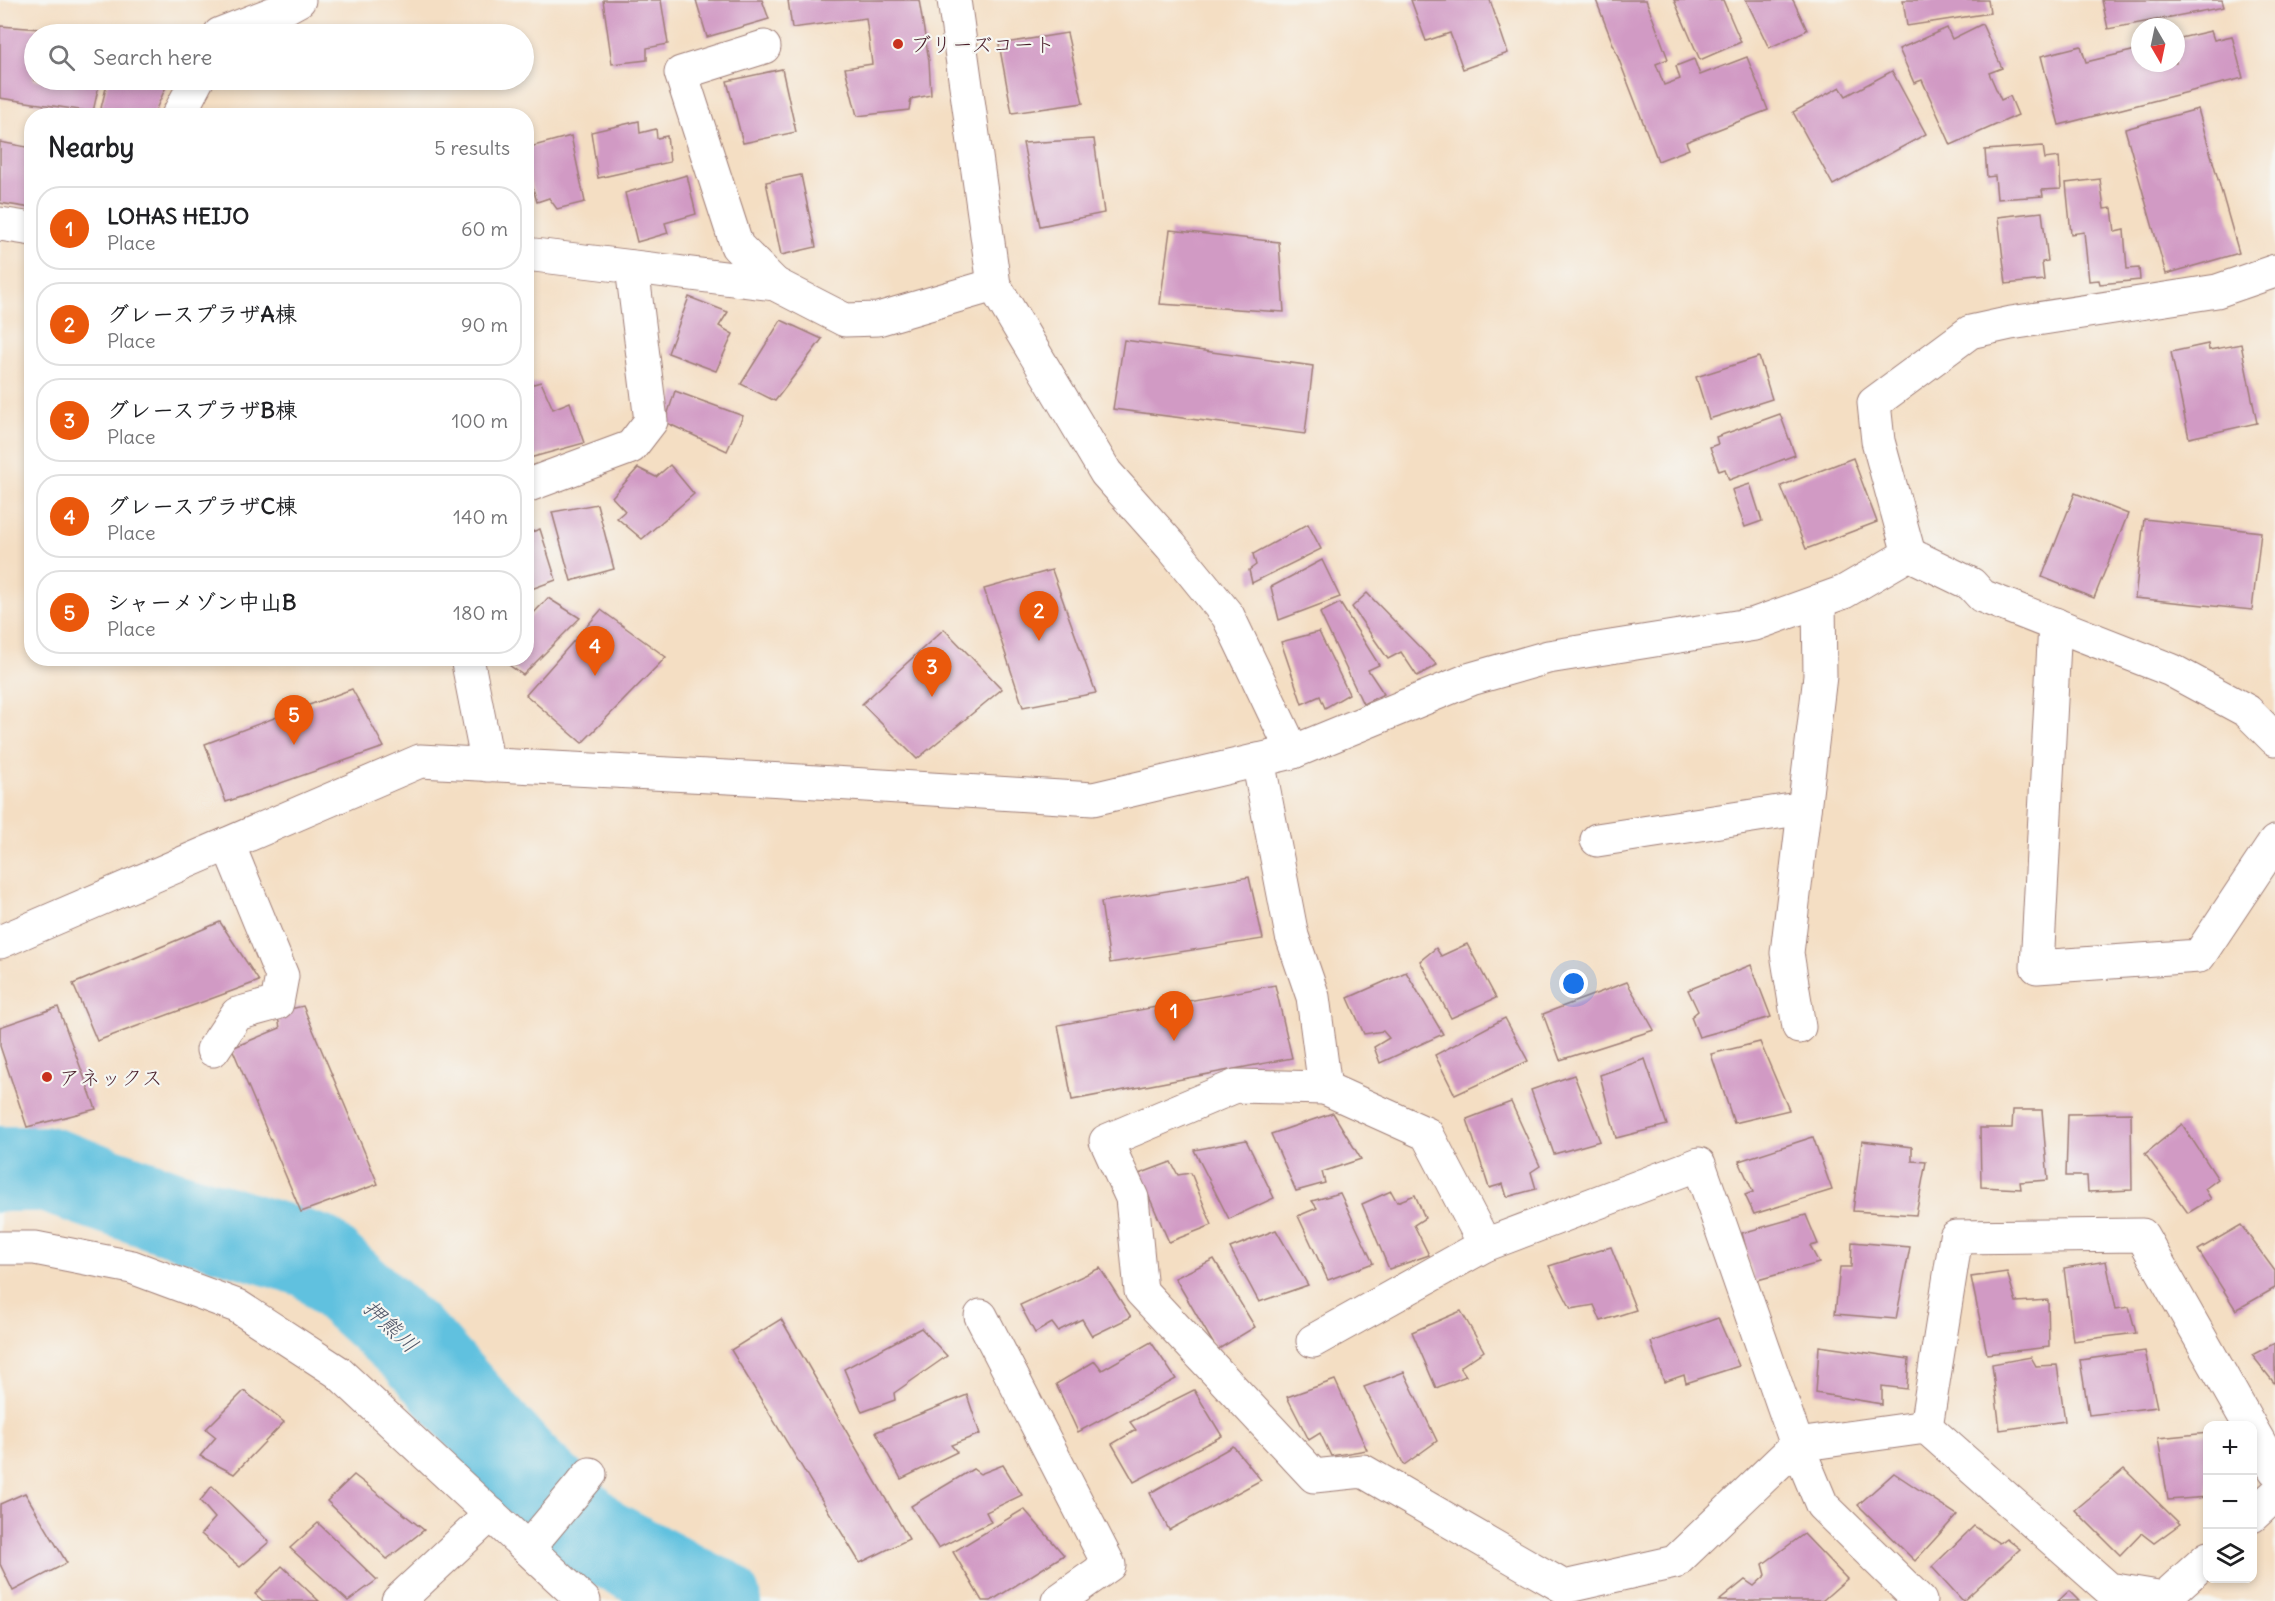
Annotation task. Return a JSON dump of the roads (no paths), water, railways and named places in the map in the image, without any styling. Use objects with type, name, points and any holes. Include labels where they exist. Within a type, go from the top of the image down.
[{"type":"street","points":[[245,24],[299,0]]},
{"type":"street","points":[[954,0],[994,285],[1106,473],[1172,546],[1228,616],[1293,752]]},
{"type":"street","points":[[764,48],[681,73],[737,246],[775,284],[845,320],[878,320],[994,285]]},
{"type":"street","points":[[182,108],[192,90]]},
{"type":"street","points":[[0,224],[24,228]]},
{"type":"street","points":[[534,255],[775,284]]},
{"type":"street","points":[[534,483],[631,447],[651,421],[632,267]]},
{"type":"street","points":[[2275,271],[2217,291],[2011,323],[1970,332],[1874,403],[1878,441],[1909,554],[1971,584],[1982,596],[2171,670],[2247,711],[2275,739]]},
{"type":"street","points":[[0,942],[420,761],[1093,799],[1293,752],[1471,679],[1548,657],[1755,624],[1844,592],[1909,554]]},
{"type":"street","points":[[1799,1027],[1787,953],[1820,676],[1819,601]]},
{"type":"street","points":[[2055,624],[2037,967],[2199,956],[2275,842]]},
{"type":"street","points":[[469,666],[488,765]]},
{"type":"street","points":[[1258,760],[1292,936],[1313,997],[1325,1088]]},
{"type":"street","points":[[1597,840],[1804,808]]},
{"type":"street","points":[[213,1050],[237,1014],[277,1003],[282,976],[228,844]]},
{"type":"street","points":[[1485,1245],[1427,1134],[1325,1088],[1236,1086],[1106,1141],[1132,1198],[1141,1291],[1314,1476],[1363,1471],[1564,1587],[1675,1562],[1797,1445],[1926,1427],[2109,1589],[2164,1598],[2203,1563]]},
{"type":"street","points":[[1313,1341],[1485,1245],[1699,1164],[1797,1445],[1822,1505],[1920,1601]]},
{"type":"street","points":[[1926,1427],[1956,1237],[2142,1235],[2248,1421]]},
{"type":"street","points":[[0,1248],[35,1248],[132,1267],[237,1306],[338,1372],[584,1601]]},
{"type":"street","points":[[981,1316],[1109,1565],[1058,1601]]},
{"type":"street","points":[[2257,1437],[2275,1470]]},
{"type":"street","points":[[528,1548],[590,1474]]},
{"type":"street","points":[[2257,1512],[2275,1495]]},
{"type":"street","points":[[398,1601],[491,1514]]},
{"type":"waterway","name":"押熊川","points":[[0,1169],[45,1169],[170,1212],[316,1257],[418,1350],[522,1467],[598,1539],[718,1601]]},
{"type":"place","name":"ブリーズコート","points":[[898,44]]},
{"type":"place","name":"グレースプラザA棟","points":[[1039,641]]},
{"type":"place","name":"グレースプラザC棟","points":[[595,676]]},
{"type":"place","name":"グレースプラザB棟","points":[[932,697]]},
{"type":"place","name":"シャーメゾン中山B","points":[[294,745]]},
{"type":"place","name":"LOHAS HEIJO","points":[[1174,1041]]},
{"type":"place","name":"アネックス","points":[[47,1077]]}]
